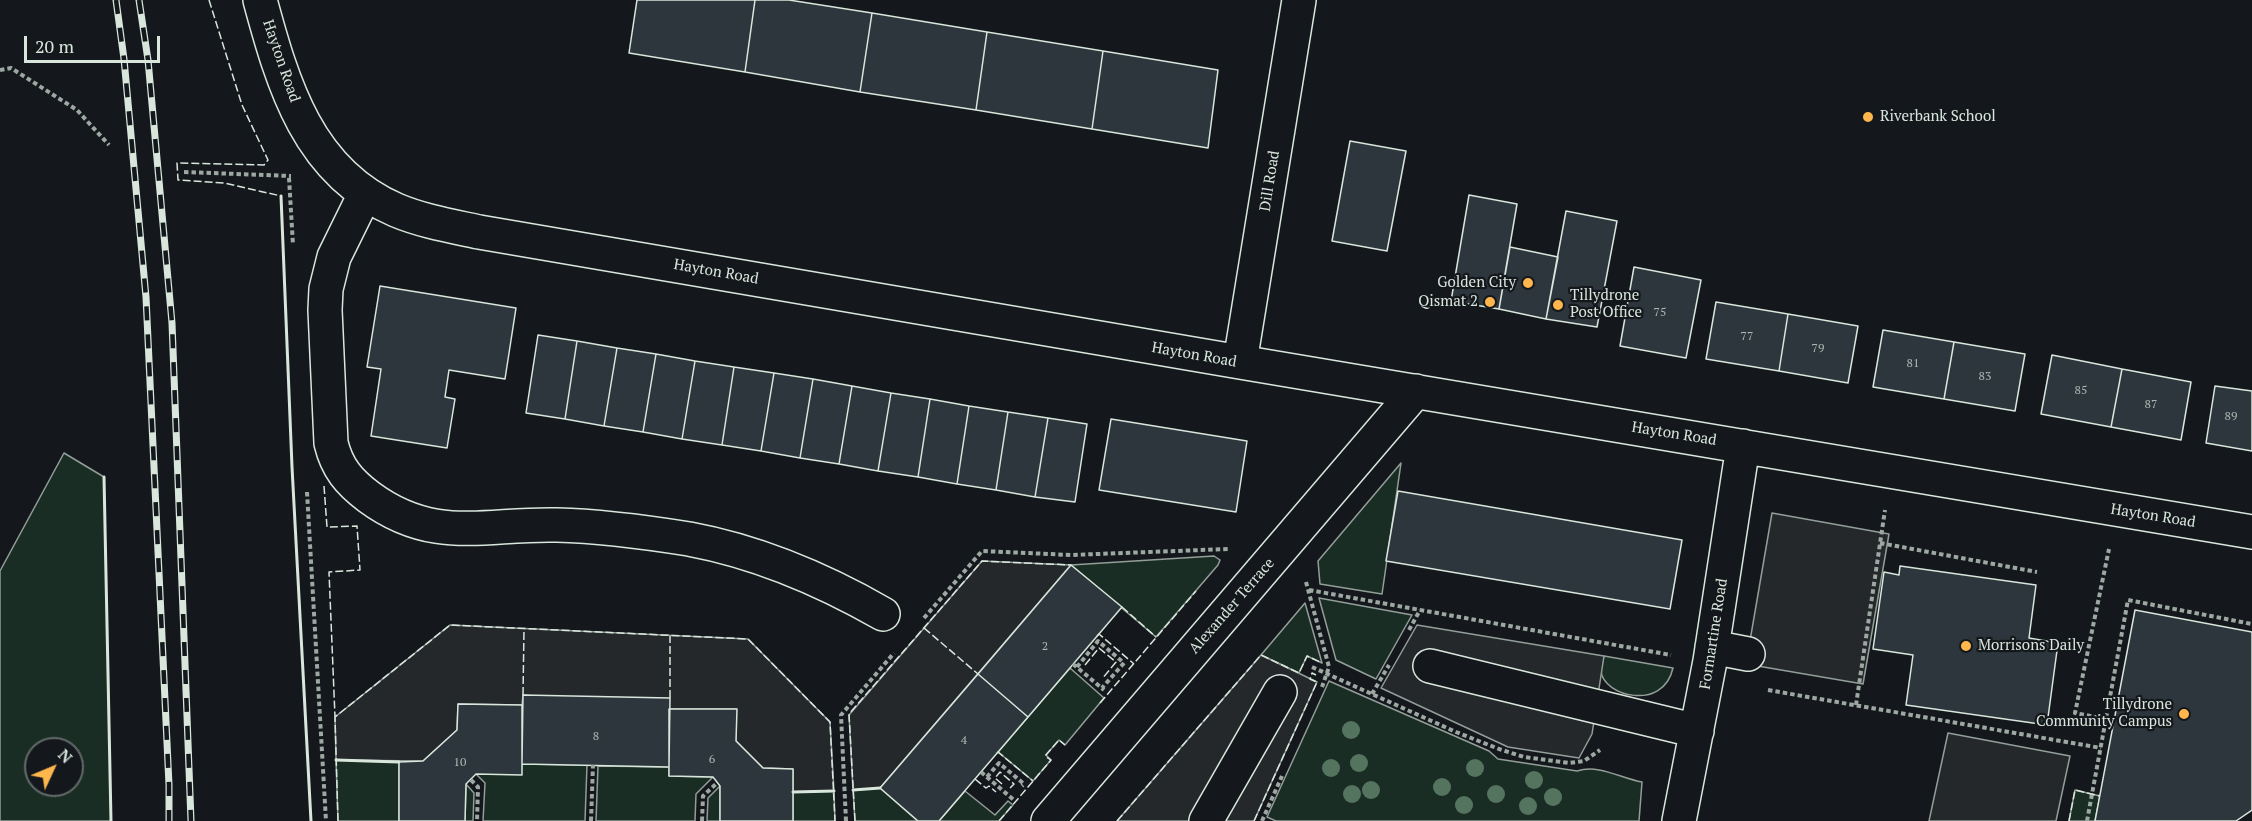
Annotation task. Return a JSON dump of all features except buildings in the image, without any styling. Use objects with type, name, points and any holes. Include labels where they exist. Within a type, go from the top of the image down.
[{"type":"street","name":"Hayton Road","points":[[260,0],[274,50],[305,126],[319,151],[353,184],[395,210],[423,219],[479,232],[2252,532]]},
{"type":"street","name":"Dill Road","points":[[1240,362],[1299,0]]},
{"type":"street","points":[[353,184],[329,272],[325,310],[331,443],[335,459],[343,474],[356,487],[405,519],[433,527],[471,530],[553,525],[587,526],[691,540],[739,550],[793,569],[839,589],[883,614]]},
{"type":"street","name":"Alexander Terrace","points":[[1048,821],[1416,391]]},
{"type":"street","name":"Formartine Road","points":[[1679,821],[1709,662],[1743,446]]},
{"type":"street","points":[[1709,662],[1748,654]]},
{"type":"street","points":[[1431,666],[1697,731]]},
{"type":"street","points":[[1206,821],[1280,692]]},
{"type":"path","points":[[0,70],[10,68],[77,110],[109,145]]},
{"type":"path","points":[[184,172],[289,177],[353,184]]},
{"type":"path","points":[[289,177],[293,248]]},
{"type":"path","points":[[307,487],[326,821]]},
{"type":"path","points":[[2106,718],[2074,713],[2117,510]]},
{"type":"path","points":[[1856,705],[1884,514]]},
{"type":"path","points":[[1880,543],[2037,572]]},
{"type":"path","points":[[918,626],[982,551],[1071,555],[1283,547]]},
{"type":"path","points":[[1309,590],[1709,662],[1856,705],[2102,747]]},
{"type":"path","points":[[2087,821],[2128,600],[2252,624]]},
{"type":"path","points":[[1083,671],[1075,665],[1098,641],[1124,663],[1102,688]]},
{"type":"path","points":[[846,821],[841,715],[895,652]]},
{"type":"path","points":[[1313,667],[1456,732],[1524,757],[1569,763],[1584,761],[1606,748]]},
{"type":"path","points":[[987,777],[999,763],[1024,784],[1011,798]]},
{"type":"path","points":[[591,821],[593,765]]},
{"type":"path","points":[[981,772],[999,788]]},
{"type":"path","points":[[471,780],[478,787],[477,821]]},
{"type":"path","points":[[702,821],[703,796],[717,783]]},
{"type":"green space","points":[[64,453],[104,477],[111,821],[0,821],[0,571]]},
{"type":"green space","points":[[1401,463],[1382,594],[1320,584],[1318,561]]},
{"type":"green space","points":[[1214,556],[1220,560],[1218,565],[1156,637],[1071,565]]},
{"type":"green space","points":[[1319,598],[1412,615],[1376,679],[1336,660]]},
{"type":"green space","points":[[1305,603],[1322,663],[1307,656],[1299,673],[1261,655]]},
{"type":"green space","points":[[1604,656],[1673,668],[1667,682],[1658,691],[1646,695],[1622,693],[1604,680],[1601,671]]},
{"type":"green space","points":[[1070,668],[1104,698],[1065,745],[1059,740],[1046,755],[1051,760],[1033,781],[998,752]]},
{"type":"green space","points":[[1329,681],[1489,751],[1498,759],[1577,771],[1601,770],[1642,782],[1639,821],[1276,821],[1267,817]]},
{"type":"green space","points":[[336,760],[399,762],[399,821],[338,821]]},
{"type":"green space","points":[[522,764],[587,765],[585,821],[483,821],[485,783],[476,774],[521,774]]},
{"type":"green space","points":[[598,766],[669,767],[669,776],[713,777],[696,794],[695,821],[596,821]]},
{"type":"green space","points":[[466,784],[474,793],[473,821],[465,821]]},
{"type":"green space","points":[[720,786],[720,821],[707,821],[708,798]]},
{"type":"green space","points":[[880,788],[918,821],[855,821],[853,790]]},
{"type":"green space","points":[[2075,790],[2100,796],[2095,821],[2069,821]]},
{"type":"green space","points":[[834,791],[835,821],[793,821],[793,792]]},
{"type":"green space","points":[[965,791],[995,815],[1008,801],[1013,805],[999,821],[939,821]]},
{"type":"shaded area","points":[[1772,513],[1889,534],[1863,684],[1746,664]]},
{"type":"shaded area","points":[[982,561],[1071,565],[880,788],[853,790],[849,715]]},
{"type":"shaded area","points":[[450,625],[748,639],[830,722],[834,791],[793,792],[793,769],[763,768],[736,741],[736,709],[669,709],[523,695],[522,705],[458,704],[457,730],[423,761],[336,760],[335,717]]},
{"type":"shaded area","points":[[1417,625],[1604,656],[1592,734],[1579,758],[1508,747],[1381,688]]},
{"type":"shaded area","points":[[1261,655],[1317,682],[1254,821],[1117,821]]},
{"type":"shaded area","points":[[1948,733],[2070,756],[2056,821],[1929,821]]},
{"type":"railway","points":[[116,0],[124,59],[146,297],[169,821]]},
{"type":"railway","points":[[139,0],[148,60],[172,323],[191,821]]},
{"type":"fence","points":[[209,0],[242,105],[268,160],[264,165],[177,163],[178,180],[224,183],[281,196]]},
{"type":"fence","points":[[324,486],[327,527],[357,526],[360,570],[329,572],[335,717]]},
{"type":"fence","points":[[855,821],[849,714],[982,561],[1071,565]]},
{"type":"fence","points":[[1100,703],[1196,591]]},
{"type":"fence","points":[[1122,607],[1156,637]]},
{"type":"fence","points":[[338,821],[335,717],[450,625],[748,639],[830,722],[835,821]]},
{"type":"fence","points":[[924,628],[978,674]]},
{"type":"fence","points":[[523,695],[524,629]]},
{"type":"fence","points":[[1097,636],[1099,634],[1134,664]]},
{"type":"fence","points":[[670,636],[670,698]]},
{"type":"fence","points":[[1085,665],[1099,648],[1116,662],[1102,679]]},
{"type":"fence","points":[[1117,821],[1261,655],[1299,673],[1307,656],[1322,663]]},
{"type":"fence","points":[[1254,821],[1317,682],[1310,679],[1312,673],[1316,675]]},
{"type":"fence","points":[[999,821],[1051,760],[1045,756],[1059,740],[1065,745]]},
{"type":"fence","points":[[997,753],[1033,781]]},
{"type":"fence","points":[[1002,784],[995,778],[1000,772],[1014,784],[1009,789]]},
{"type":"fence","points":[[975,779],[986,788],[989,786],[996,792]]},
{"type":"fence","points":[[2069,821],[2075,790],[2100,796]]},
{"type":"wall","points":[[281,196],[292,467],[311,821]]},
{"type":"wall","points":[[104,477],[111,821]]},
{"type":"wall","points":[[336,760],[399,762]]},
{"type":"wall","points":[[853,790],[880,788]]},
{"type":"wall","points":[[793,792],[834,791]]},
{"type":"place","name":"Riverbank School","points":[[1868,117]]},
{"type":"place","name":"Golden City","points":[[1528,283]]},
{"type":"place","name":"Qismat 2","points":[[1490,302]]},
{"type":"place","name":"Tillydrone Post Office","points":[[1558,305]]},
{"type":"place","name":"Morrisons Daily","points":[[1966,646]]},
{"type":"place","name":"Tillydrone Community Campus","points":[[2184,714]]}]
